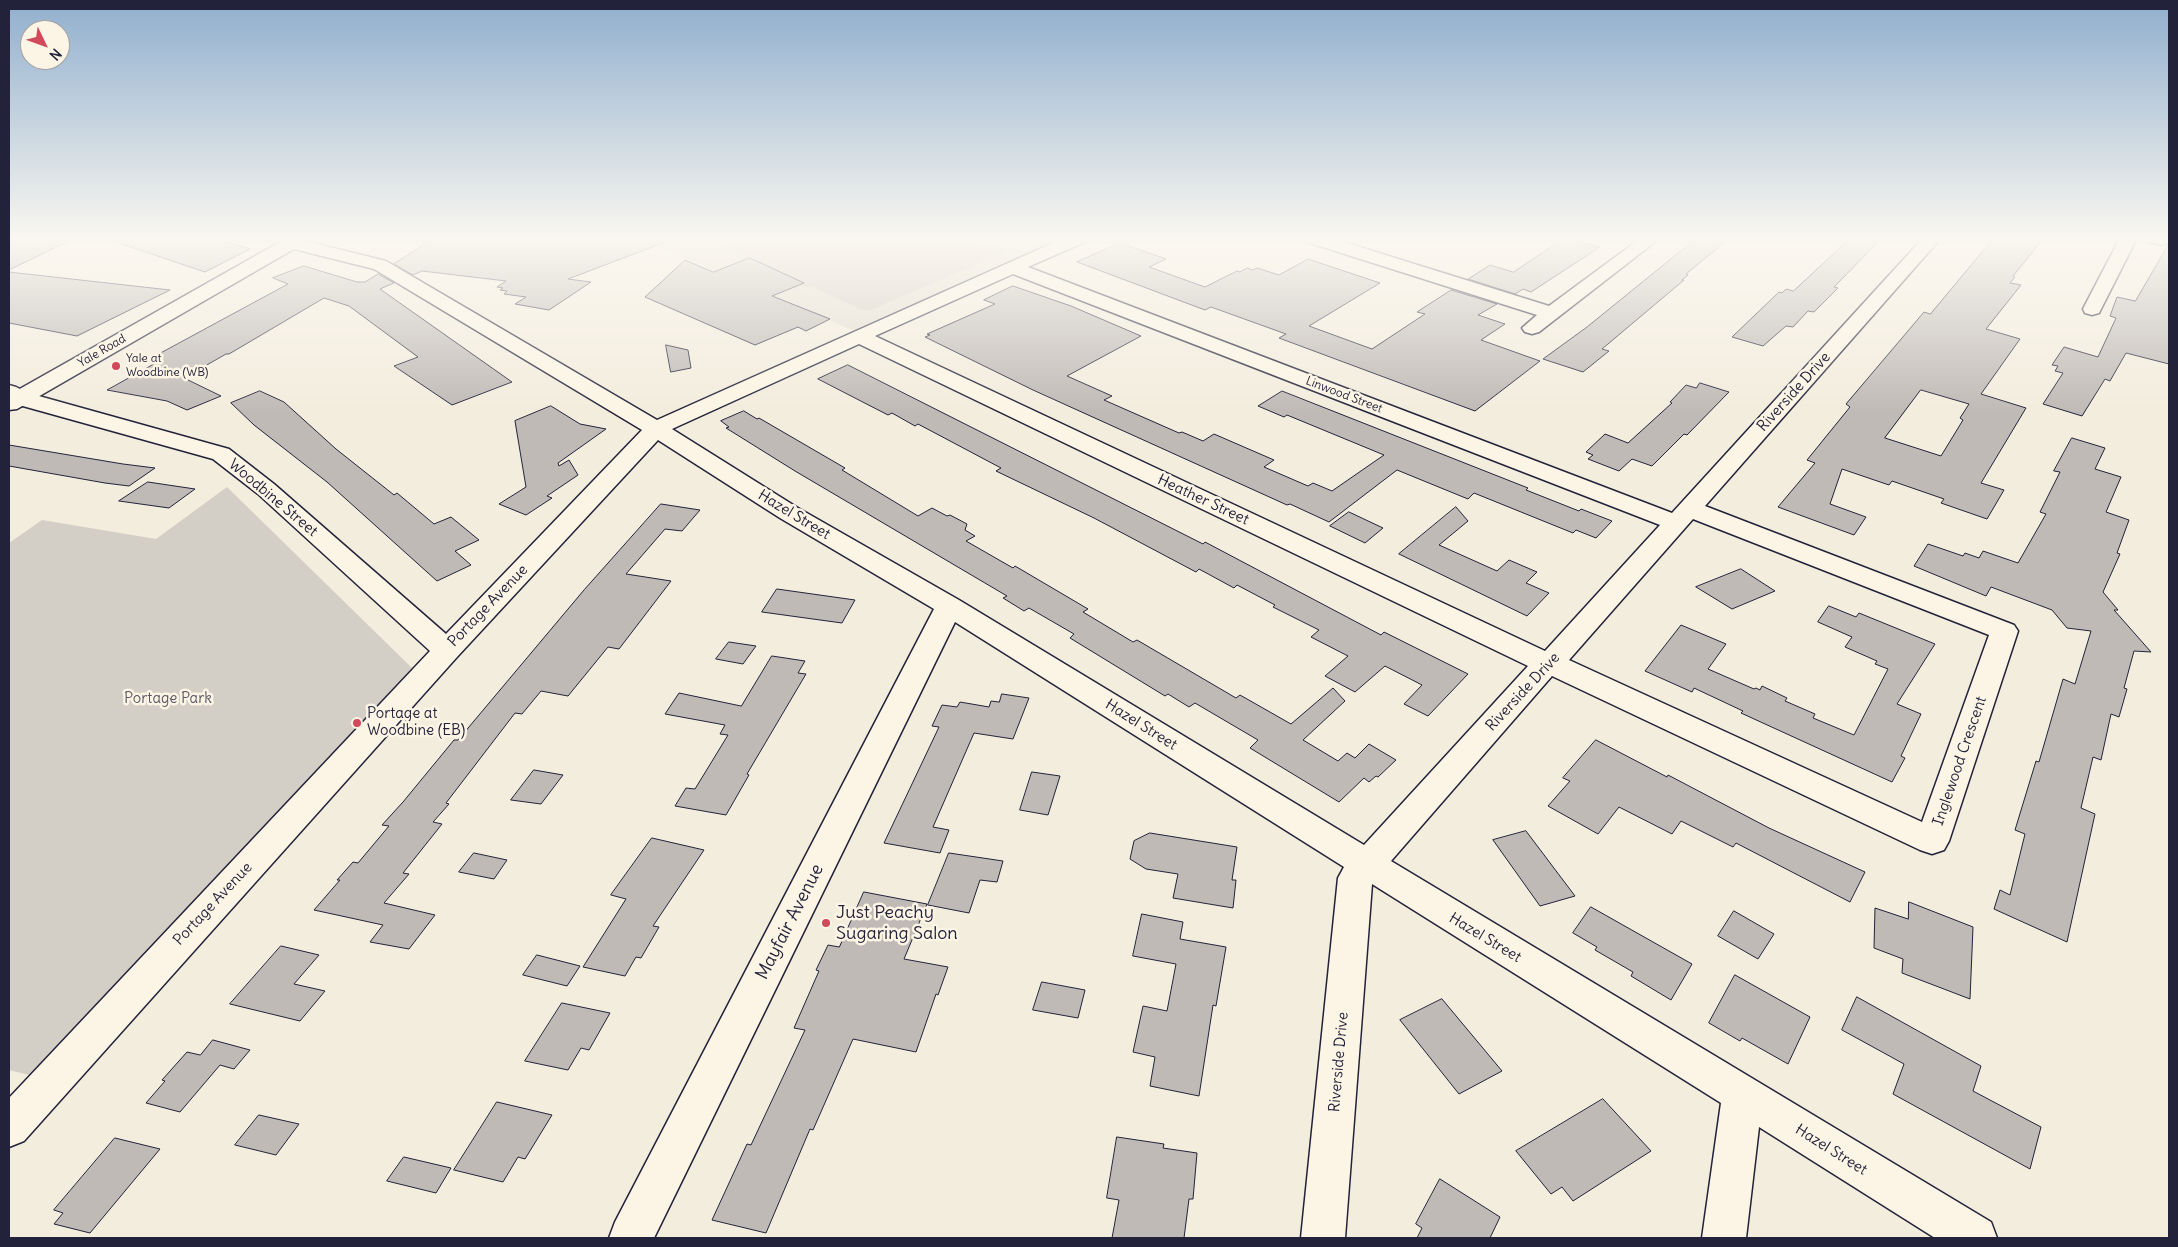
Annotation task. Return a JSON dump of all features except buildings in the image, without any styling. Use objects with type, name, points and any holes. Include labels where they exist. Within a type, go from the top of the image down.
[{"type":"street","name":"Yale Road","points":[[13,398],[195,296]]},
{"type":"street","name":"Hazel Street","points":[[432,296],[656,430],[789,513],[948,606],[1366,865],[1975,1238]]},
{"type":"street","name":"Portage Avenue","points":[[9,1127],[447,650],[656,430],[685,414],[949,296]]},
{"type":"street","name":"Linwood Street","points":[[1089,296],[1682,516]]},
{"type":"street","points":[[1498,296],[1551,313]]},
{"type":"street","points":[[1532,328],[1572,296]]},
{"type":"street","name":"Riverside Drive","points":[[1323,1238],[1355,878],[1881,296]]},
{"type":"street","points":[[2092,309],[2099,296]]},
{"type":"street","name":"Heather Street","points":[[859,336],[1548,663]]},
{"type":"street","name":"Woodbine Street","points":[[13,398],[221,454],[266,489],[447,650]]},
{"type":"street","name":"Inglewood Crescent","points":[[1548,663],[1932,841],[2004,631],[1682,516]]},
{"type":"street","name":"Mayfair Avenue","points":[[631,1238],[948,606]]},
{"type":"street","points":[[1724,1238],[1742,1095]]},
{"type":"shaded area","points":[[773,296],[933,296],[854,331]]},
{"type":"green space","points":[[832,296],[902,296],[870,310],[863,310]]},
{"type":"green space","name":"Portage Park","points":[[227,487],[412,668],[41,1078],[9,1070],[9,543],[42,520],[156,539]]},
{"type":"place","name":"Yale at Woodbine (WB)","points":[[116,366]]},
{"type":"place","name":"Portage at Woodbine (EB)","points":[[357,723]]},
{"type":"place","name":"Just Peachy Sugaring Salon","points":[[826,923]]}]
